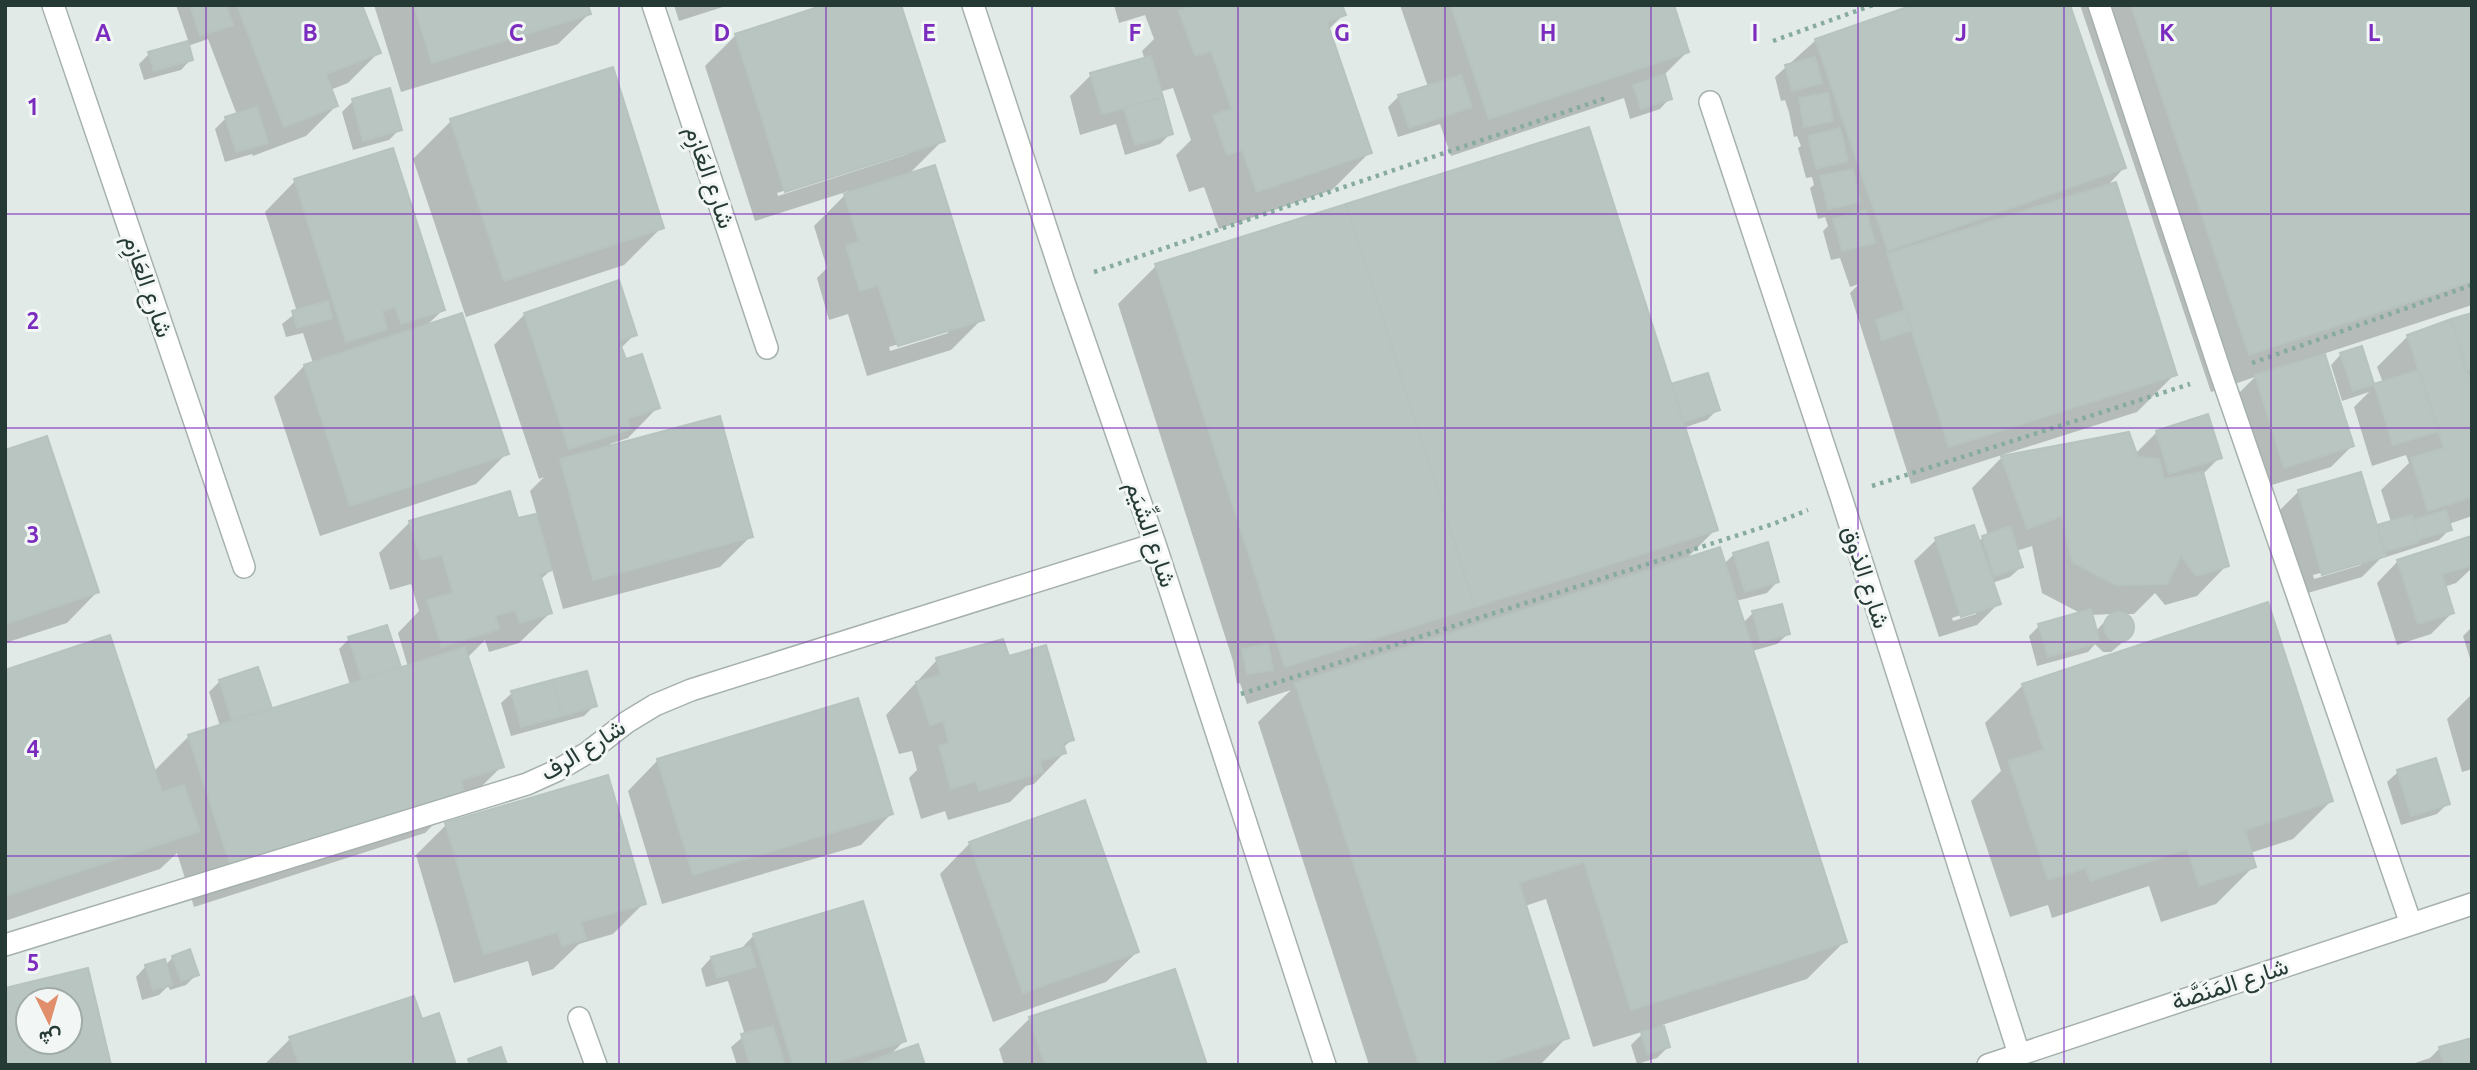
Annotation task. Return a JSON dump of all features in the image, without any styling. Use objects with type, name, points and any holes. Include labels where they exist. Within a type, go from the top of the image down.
[{"type":"street","name":"شارع العَازِم","points":[[53,5],[244,567]]},
{"type":"street","name":"شارع العَازِم","points":[[653,5],[768,348]]},
{"type":"street","name":"شارع الشِّيَم","points":[[973,5],[1064,282],[1155,544],[1325,1065]]},
{"type":"street","points":[[2099,5],[2221,374],[2412,923]]},
{"type":"street","name":"شارع الذوق","points":[[1710,102],[1841,497],[2019,1054]]},
{"type":"street","name":"شارع الرف","points":[[5,944],[527,784],[558,770],[655,705],[691,690],[1155,544]]},
{"type":"street","name":"شارع المَنَصَّة","points":[[1988,1065],[2472,904]]},
{"type":"street","points":[[579,1018],[596,1065]]},
{"type":"path","points":[[1773,41],[1873,5]]},
{"type":"path","points":[[1064,282],[1609,97]]},
{"type":"building","points":[[190,5],[226,5],[233,25],[200,36]]},
{"type":"building","points":[[237,5],[362,5],[381,53],[326,74],[338,106],[284,127]]},
{"type":"building","points":[[414,5],[588,5],[591,14],[432,63]]},
{"type":"building","points":[[824,5],[901,5],[945,141],[785,192],[735,34]]},
{"type":"building","points":[[1193,5],[1342,5],[1346,15],[1327,22],[1372,153],[1257,192],[1242,150],[1227,155],[1213,115],[1232,109],[1211,51],[1195,56],[1179,11]]},
{"type":"building","points":[[1451,5],[1674,5],[1689,52],[1489,119]]},
{"type":"building","points":[[1913,5],[2070,5],[2126,168],[1888,251],[1815,39]]},
{"type":"building","points":[[2131,5],[2472,5],[2472,281],[2249,355]]},
{"type":"building","points":[[188,41],[193,60],[154,71],[148,52]]},
{"type":"building","points":[[1151,56],[1163,97],[1102,114],[1090,73]]},
{"type":"building","points":[[1815,57],[1822,83],[1792,91],[1785,65]]},
{"type":"building","points":[[613,67],[664,228],[504,281],[450,119]]},
{"type":"building","points":[[1665,74],[1672,99],[1641,109],[1633,85]]},
{"type":"building","points":[[1461,75],[1472,107],[1409,128],[1398,95]]},
{"type":"building","points":[[390,88],[402,130],[363,141],[352,99]]},
{"type":"building","points":[[1828,93],[1833,121],[1804,127],[1799,98]]},
{"type":"building","points":[[1163,97],[1173,134],[1135,145],[1124,108]]},
{"type":"building","points":[[257,107],[268,143],[236,152],[225,117]]},
{"type":"building","points":[[1589,127],[1718,530],[1475,607],[1346,204]]},
{"type":"building","points":[[1840,128],[1848,161],[1816,169],[1808,136]]},
{"type":"building","points":[[393,148],[445,310],[401,324],[395,307],[382,311],[387,329],[346,342],[294,179]]},
{"type":"building","points":[[935,165],[984,320],[898,346],[878,285],[860,291],[846,246],[859,242],[844,194]]},
{"type":"building","points":[[1853,169],[1860,202],[1828,209],[1820,176]]},
{"type":"building","points":[[2116,182],[2177,375],[1949,447],[1887,254]]},
{"type":"building","points":[[1346,204],[1475,607],[1285,667],[1155,264]]},
{"type":"building","points":[[1866,210],[1875,243],[1842,251],[1833,219]]},
{"type":"building","points":[[619,280],[637,335],[619,341],[626,359],[642,354],[660,408],[627,419],[631,429],[569,449],[524,313]]},
{"type":"building","points":[[328,301],[332,318],[297,328],[292,311]]},
{"type":"building","points":[[1906,310],[1912,330],[1882,340],[1876,320]]},
{"type":"building","points":[[462,313],[509,454],[350,506],[304,365]]},
{"type":"building","points":[[2472,313],[2472,369],[2466,371],[2451,319]]},
{"type":"building","points":[[2451,319],[2472,387],[2472,497],[2428,511],[2411,458],[2444,448],[2407,335]]},
{"type":"building","points":[[2362,346],[2374,384],[2353,391],[2340,353]]},
{"type":"building","points":[[2325,354],[2354,446],[2284,468],[2255,375]]},
{"type":"building","points":[[2419,370],[2439,431],[2393,445],[2374,384]]},
{"type":"building","points":[[1708,373],[1720,410],[1684,422],[1671,384]]},
{"type":"building","points":[[2208,414],[2222,458],[2169,474],[2156,431]]},
{"type":"building","points":[[720,416],[753,537],[593,580],[560,459]]},
{"type":"building","points":[[2129,432],[2138,457],[2159,459],[2164,479],[2203,472],[2229,566],[2196,576],[2181,556],[2167,584],[2116,585],[2072,562],[2062,516],[2027,529],[2001,456]]},
{"type":"building","points":[[47,436],[99,592],[5,624],[5,450]]},
{"type":"building","points":[[2361,472],[2386,556],[2322,575],[2298,490]]},
{"type":"building","points":[[510,491],[518,518],[536,514],[552,570],[540,574],[552,613],[520,623],[515,610],[495,616],[499,629],[442,647],[427,600],[453,593],[442,555],[421,560],[409,521]]},
{"type":"building","points":[[2446,510],[2452,530],[2419,539],[2413,520]]},
{"type":"building","points":[[2412,515],[2419,542],[2384,552],[2377,525]]},
{"type":"building","points":[[1974,525],[2001,604],[1961,617],[1935,538]]},
{"type":"building","points":[[2010,526],[2023,567],[1994,576],[1982,536]]},
{"type":"building","points":[[2471,536],[2472,565],[2442,574],[2454,613],[2418,624],[2397,560]]},
{"type":"building","points":[[1768,542],[1779,582],[1745,592],[1733,553]]},
{"type":"building","points":[[1720,547],[1847,942],[1631,1010],[1584,862],[1519,883],[1569,1038],[1485,1065],[1419,1065],[1295,683]]},
{"type":"building","points":[[2268,602],[2333,801],[2245,830],[2256,867],[2199,886],[2187,849],[2090,881],[2086,868],[2048,880],[2008,761],[2044,750],[2022,684]]},
{"type":"building","points":[[1782,604],[1790,634],[1761,642],[1752,611]]},
{"type":"building","points":[[2091,609],[2100,642],[2048,657],[2038,624]]},
{"type":"building","points":[[2119,612],[2130,616],[2134,627],[2130,638],[2119,642],[2108,638],[2104,627],[2108,616]]},
{"type":"building","points":[[387,625],[401,667],[362,680],[348,637]]},
{"type":"building","points":[[110,635],[162,792],[184,785],[200,831],[5,896],[5,850],[8,849],[5,842],[5,670]]},
{"type":"building","points":[[1003,639],[1009,656],[1046,645],[1074,740],[1063,743],[1066,753],[1040,761],[1043,772],[979,791],[976,781],[951,789],[939,746],[949,743],[943,721],[930,725],[916,682],[941,675],[936,658]]},
{"type":"building","points":[[1268,644],[1273,670],[1247,674],[1242,649]]},
{"type":"building","points":[[465,647],[504,767],[461,780],[465,795],[232,870],[188,735]]},
{"type":"building","points":[[258,667],[272,708],[232,721],[219,680]]},
{"type":"building","points":[[587,671],[597,706],[562,716],[552,680]]},
{"type":"building","points":[[552,680],[562,716],[521,727],[511,691]]},
{"type":"building","points":[[858,698],[893,814],[693,875],[657,759]]},
{"type":"building","points":[[2436,758],[2450,804],[2411,816],[2397,770]]},
{"type":"building","points":[[608,775],[646,904],[581,922],[586,939],[562,946],[558,932],[484,954],[445,823]]},
{"type":"building","points":[[1085,800],[1139,952],[1023,993],[969,842]]},
{"type":"building","points":[[863,901],[906,1041],[829,1065],[793,1065],[753,934]]},
{"type":"building","points":[[750,946],[756,967],[717,978],[711,957]]},
{"type":"building","points":[[190,949],[199,975],[181,981],[172,956]]},
{"type":"building","points":[[165,959],[172,985],[153,990],[145,965]]},
{"type":"building","points":[[88,968],[111,1065],[5,1065],[5,988]]},
{"type":"building","points":[[1175,969],[1207,1065],[1045,1065],[1029,1017]]},
{"type":"building","points":[[414,996],[422,1019],[439,1013],[456,1065],[299,1065],[289,1037]]},
{"type":"building","points":[[773,1026],[785,1065],[750,1065],[741,1034]]},
{"type":"building","points":[[1664,1026],[1670,1047],[1647,1054],[1641,1032]]},
{"type":"building","points":[[2472,1038],[2472,1065],[2444,1065],[2439,1047]]},
{"type":"building","points":[[918,1044],[925,1065],[859,1065]]},
{"type":"building","points":[[501,1047],[507,1065],[470,1065],[468,1059]]}]
